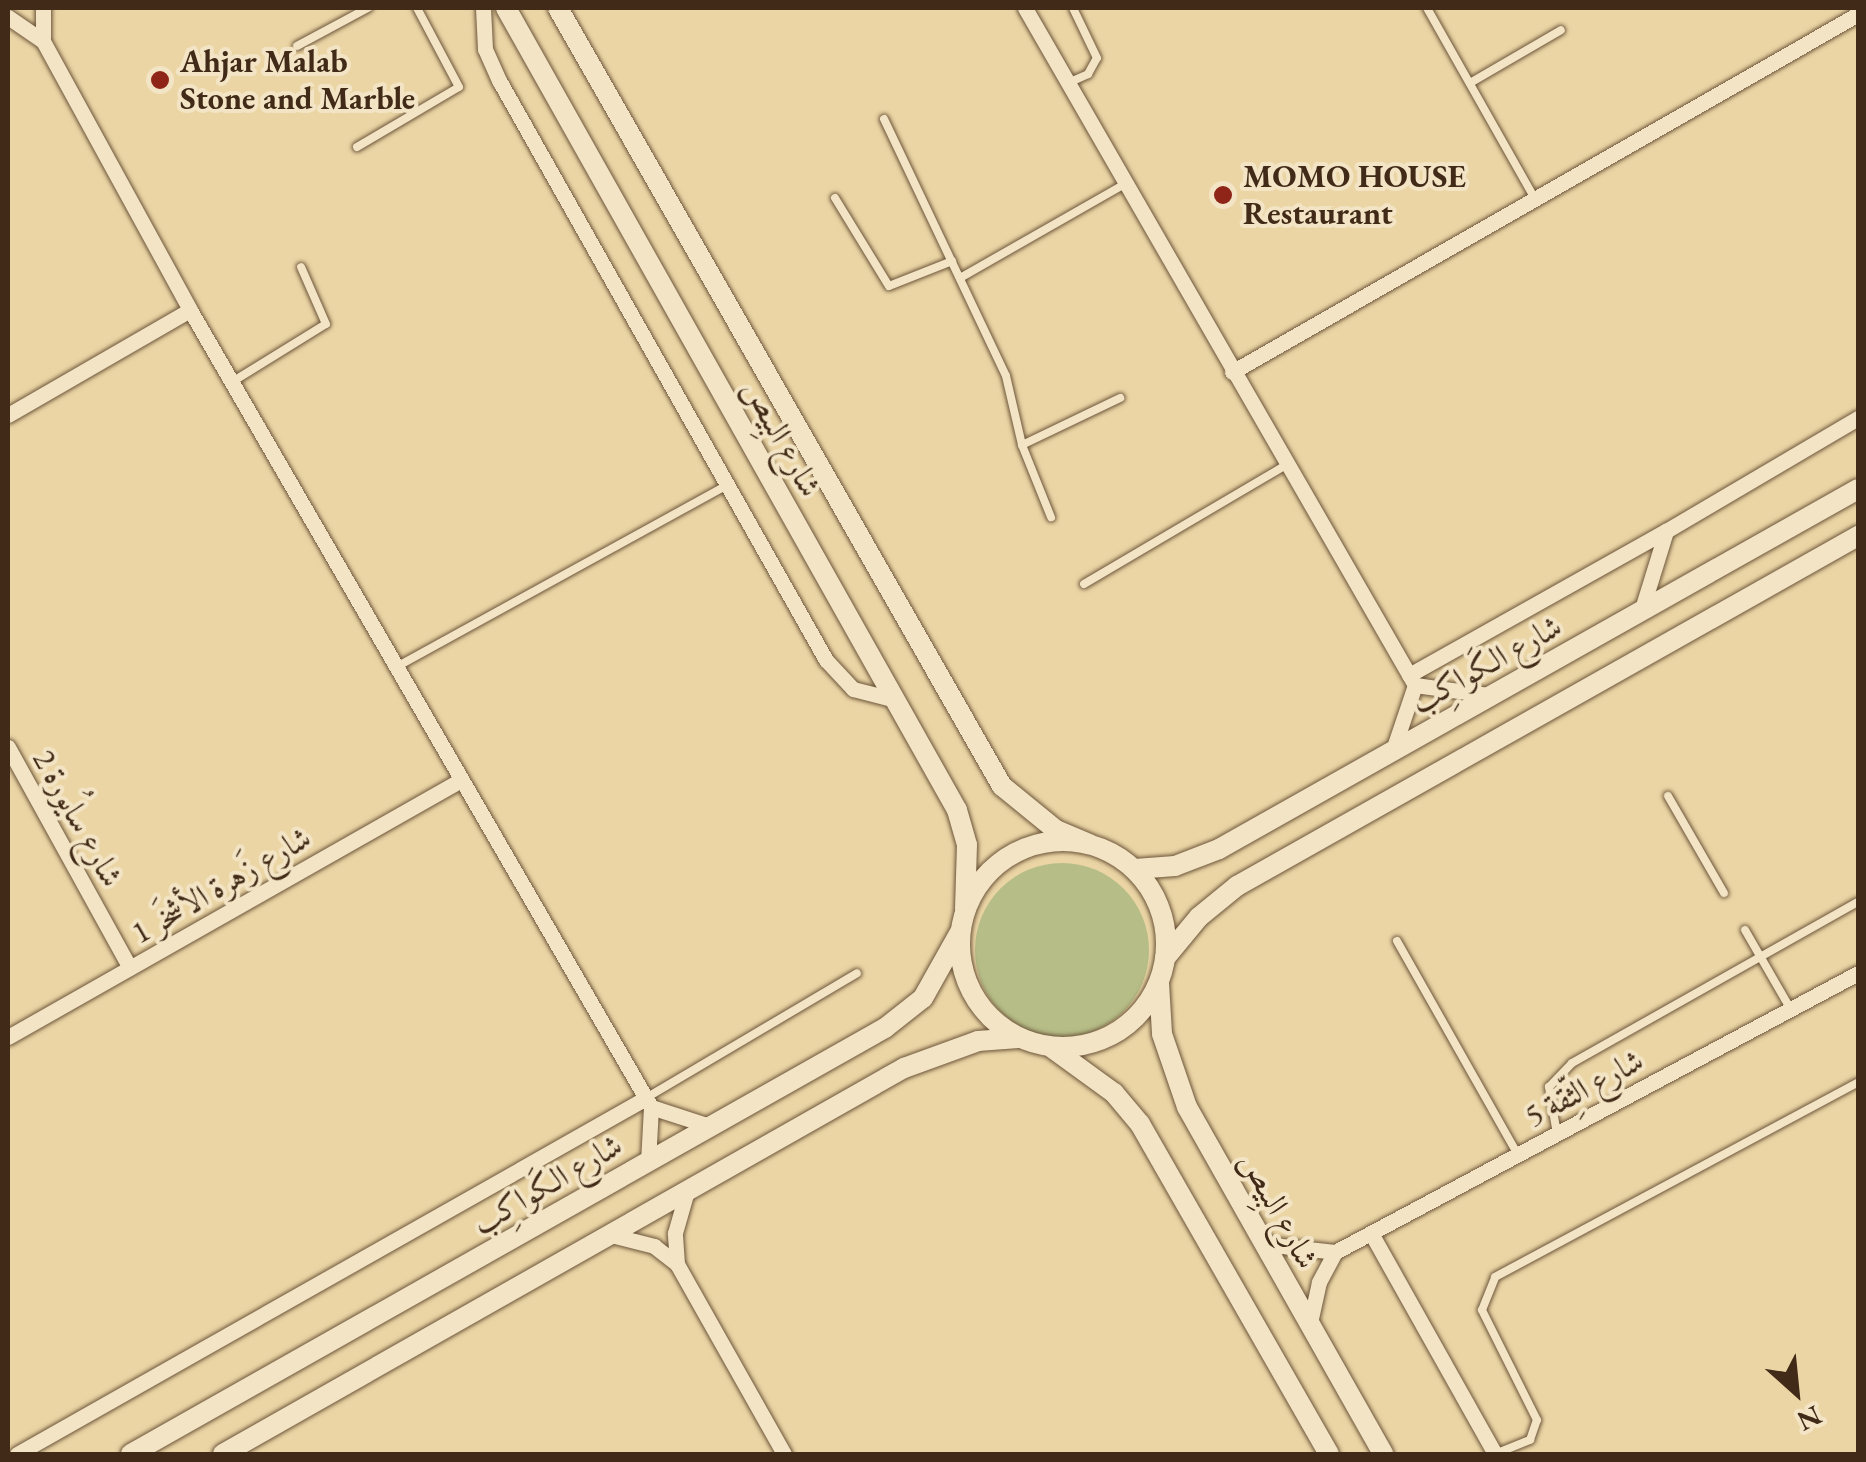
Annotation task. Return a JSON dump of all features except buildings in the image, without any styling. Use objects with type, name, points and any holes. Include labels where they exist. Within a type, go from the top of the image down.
[{"type":"street","points":[[43,8],[43,40]]},
{"type":"street","points":[[484,8],[484,49],[500,82],[839,678],[853,689],[896,700]]},
{"type":"street","name":"شارع البِيص","points":[[506,8],[957,810],[967,845],[965,908]]},
{"type":"street","name":"شارع البِيص","points":[[558,8],[1002,786],[1028,811],[1089,844]]},
{"type":"street","points":[[1025,8],[1284,466],[1412,680],[1488,695]]},
{"type":"street","points":[[1232,372],[1858,14]]},
{"type":"street","points":[[8,17],[43,40],[190,310],[649,1102],[648,1162]]},
{"type":"street","points":[[8,414],[190,310]]},
{"type":"street","points":[[1393,752],[1412,680],[1858,418]]},
{"type":"street","name":"شارع الكَواكِب","points":[[1135,869],[1176,866],[1218,849],[1858,489]]},
{"type":"street","points":[[1641,612],[1666,531]]},
{"type":"street","points":[[1166,958],[1199,917],[1237,886],[1858,536]]},
{"type":"street","name":"شارع سايُورة 2","points":[[8,747],[130,968]]},
{"type":"street","name":"شارع زَهرة الأشخَر 1","points":[[8,1036],[462,780]]},
{"type":"street","points":[[1018,1038],[978,1005],[966,982],[960,932],[965,908],[1002,860],[1044,844],[1089,844],[1135,869],[1161,910],[1166,958],[1159,983],[1126,1026],[1077,1046],[1050,1047]]},
{"type":"street","name":"شارع الكَواكِب","points":[[131,1454],[885,1028],[923,998],[960,932]]},
{"type":"street","name":"شارع الثِّقة 5","points":[[1335,1252],[1858,973]]},
{"type":"street","name":"شارع البِيص","points":[[1159,983],[1162,1034],[1176,1084],[1383,1454]]},
{"type":"street","points":[[223,1454],[904,1068],[978,1041],[1018,1038],[1050,1047],[1084,1068],[1140,1124],[1329,1454]]},
{"type":"street","points":[[649,1102],[710,1126]]},
{"type":"street","points":[[17,1454],[649,1102]]},
{"type":"street","points":[[677,1264],[678,1208],[688,1188]]},
{"type":"street","points":[[1371,1233],[1495,1454]]},
{"type":"street","points":[[606,1234],[654,1246],[677,1264],[784,1454]]},
{"type":"street","points":[[1264,1244],[1335,1252],[1319,1282],[1310,1324]]},
{"type":"lane","points":[[297,46],[368,8]]},
{"type":"lane","points":[[357,148],[459,87],[418,8]]},
{"type":"lane","points":[[1068,83],[1088,74],[1097,58],[1073,8]]},
{"type":"lane","points":[[1427,8],[1535,198]]},
{"type":"lane","points":[[1470,84],[1561,30]]},
{"type":"lane","points":[[884,119],[1013,394],[1022,445],[1051,517]]},
{"type":"lane","points":[[960,278],[1126,184]]},
{"type":"lane","points":[[835,198],[889,286],[952,261]]},
{"type":"lane","points":[[232,382],[326,324],[301,267]]},
{"type":"lane","points":[[1022,445],[1120,398]]},
{"type":"lane","points":[[1084,584],[1284,466]]},
{"type":"lane","points":[[396,668],[727,485]]},
{"type":"lane","points":[[1668,796],[1724,893]]},
{"type":"lane","points":[[1557,1134],[1549,1087],[1572,1063],[1858,902]]},
{"type":"lane","points":[[1745,930],[1791,1009]]},
{"type":"lane","points":[[1397,941],[1518,1155]]},
{"type":"lane","points":[[649,1102],[857,974]]},
{"type":"lane","points":[[1495,1454],[1530,1440],[1537,1420],[1482,1310],[1495,1277],[1858,1082]]},
{"type":"green space","points":[[1062,863],[1095,869],[1124,888],[1143,917],[1149,950],[1143,983],[1124,1012],[1095,1031],[1062,1037],[1029,1031],[1000,1012],[981,983],[975,950],[981,917],[1000,888],[1029,869]]},
{"type":"place","name":"Ahjar Malab Stone and Marble","points":[[160,80]]},
{"type":"place","name":"MOMO HOUSE Restaurant","points":[[1223,195]]}]
